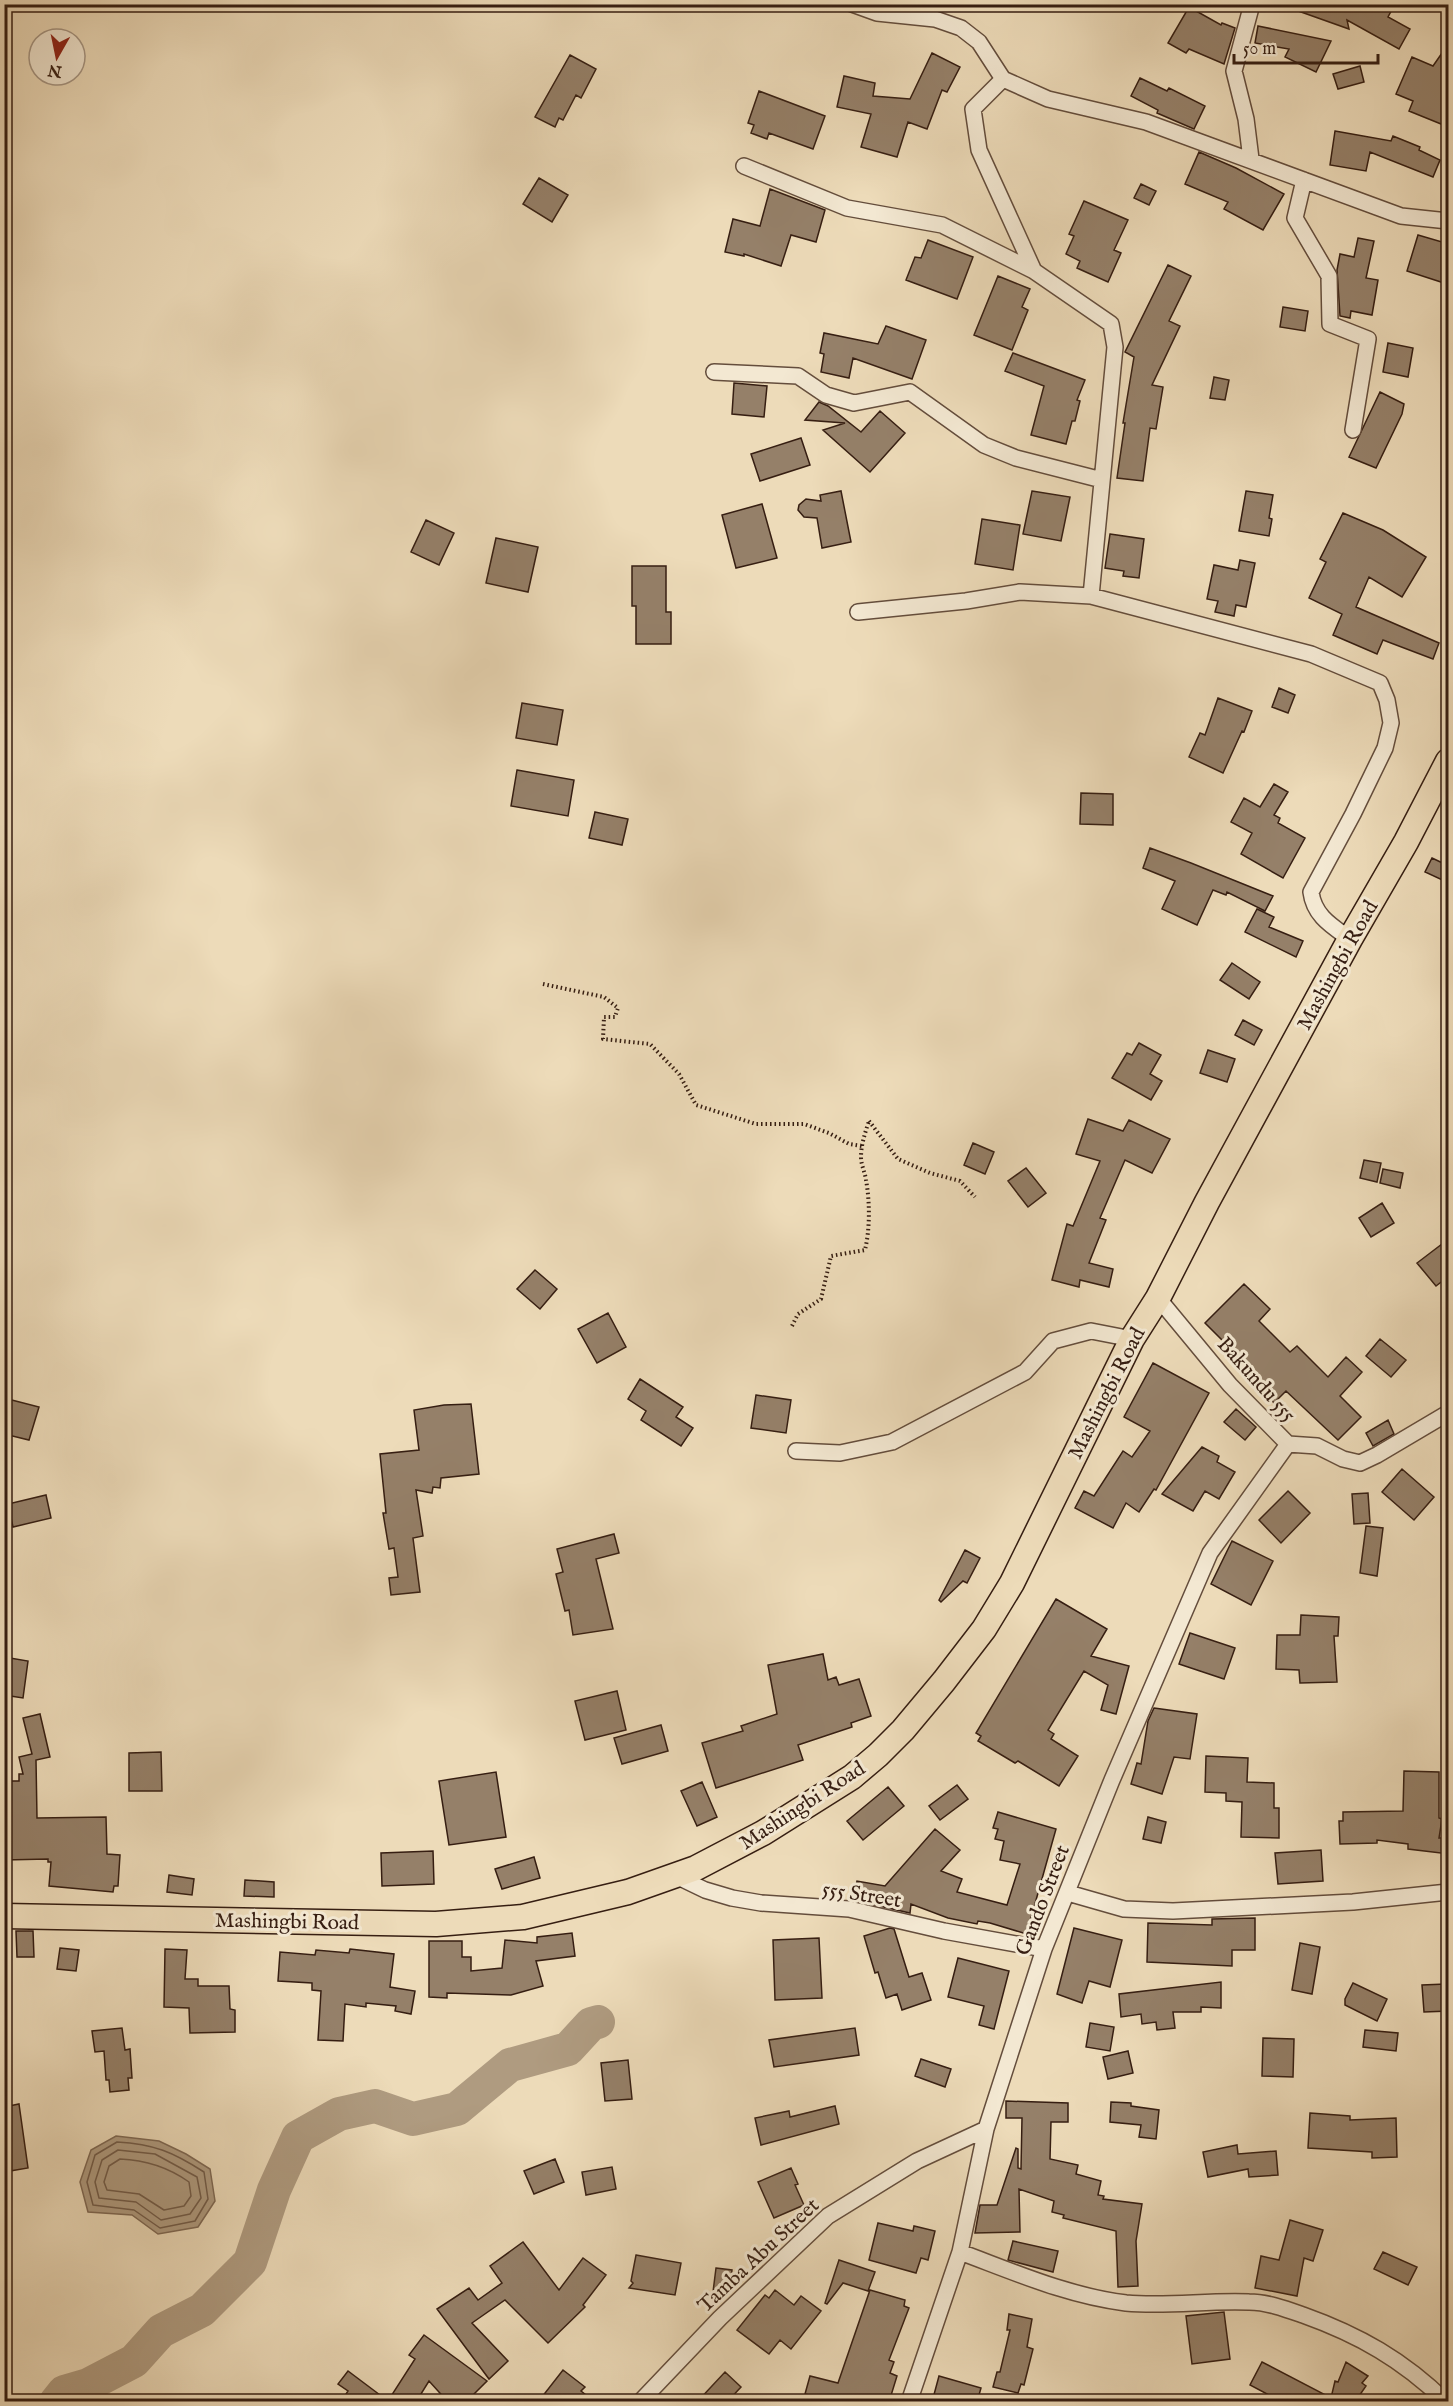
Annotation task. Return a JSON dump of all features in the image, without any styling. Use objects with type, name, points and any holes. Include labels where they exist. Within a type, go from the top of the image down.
[{"type":"main road","name":"Mashingbi Road","points":[[4,1916],[436,1924],[502,1920],[628,1892],[676,1876],[763,1833],[852,1777],[903,1730],[944,1681],[984,1629],[1012,1582],[1132,1339],[1158,1298],[1207,1202],[1350,939],[1407,842],[1449,761]]},
{"type":"street","points":[[852,4],[878,13],[935,20],[961,28],[979,42],[1003,79],[1048,99],[1146,122],[1401,216],[1449,220]]},
{"type":"street","points":[[1251,159],[1246,118],[1234,71],[1252,4]]},
{"type":"street","points":[[1003,79],[973,109],[979,150],[1034,270]]},
{"type":"street","points":[[744,166],[847,208],[942,225],[1034,270],[1111,324],[1115,347],[1091,596]]},
{"type":"street","points":[[1304,180],[1295,218],[1329,276],[1330,324],[1368,339],[1353,430]]},
{"type":"street","points":[[714,372],[798,376],[826,395],[854,403],[910,392],[984,445],[1016,459],[1102,480]]},
{"type":"street","points":[[858,612],[966,601],[1020,591],[1091,596],[1311,654],[1380,683],[1387,700],[1391,723],[1385,748],[1311,892],[1312,903],[1320,916],[1350,939]]},
{"type":"street","name":"Bakundu 555","points":[[1158,1298],[1230,1384],[1288,1444],[1317,1446],[1343,1459],[1360,1463],[1449,1413]]},
{"type":"street","points":[[796,1451],[840,1454],[892,1442],[1025,1372],[1053,1341],[1091,1331],[1132,1339]]},
{"type":"street","name":"Gando Street","points":[[909,2402],[960,2252],[986,2129],[1044,1949],[1170,1641],[1210,1553],[1288,1444]]},
{"type":"street","name":"555 Street","points":[[676,1876],[705,1890],[732,1898],[761,1903],[849,1909],[944,1931],[1044,1949]]},
{"type":"street","points":[[1068,1893],[1124,1909],[1173,1911],[1353,1902],[1449,1892]]},
{"type":"street","name":"Tamba Abu Street","points":[[640,2402],[720,2318],[828,2216],[917,2161],[986,2129]]},
{"type":"street","points":[[960,2252],[1085,2296],[1128,2303],[1251,2302],[1288,2310],[1341,2329],[1378,2349],[1421,2378],[1446,2402]]},
{"type":"path","points":[[543,984],[604,997],[618,1008],[615,1017],[604,1017],[603,1039],[650,1044],[679,1074],[696,1105],[756,1124],[804,1124],[829,1133],[849,1144],[862,1146]]},
{"type":"path","points":[[792,1326],[798,1314],[821,1299],[831,1256],[847,1251],[865,1250],[868,1235],[868,1199],[861,1161],[868,1121],[898,1159],[930,1173],[960,1181],[975,1197]]},
{"type":"water","points":[[116,2136],[159,2141],[210,2169],[215,2201],[198,2227],[158,2234],[132,2215],[88,2212],[80,2182],[91,2150]]},
{"type":"building","points":[[1288,4],[1395,4],[1388,17],[1410,29],[1399,49],[1347,20],[1349,29],[1287,7]]},
{"type":"building","points":[[1189,7],[1221,25],[1222,23],[1235,28],[1224,64],[1189,49],[1186,53],[1168,43]]},
{"type":"building","points":[[1258,26],[1331,41],[1316,72],[1285,57],[1289,49],[1255,43]]},
{"type":"building","points":[[1449,43],[1449,107],[1441,124],[1409,111],[1413,101],[1396,94],[1412,57],[1433,66]]},
{"type":"building","points":[[932,53],[960,67],[947,92],[942,90],[927,129],[908,122],[897,157],[861,147],[871,114],[837,107],[844,76],[875,83],[873,96],[910,99]]},
{"type":"building","points":[[570,55],[596,69],[581,98],[576,95],[563,120],[559,118],[555,127],[535,117]]},
{"type":"building","points":[[1360,66],[1364,82],[1338,89],[1333,74]]},
{"type":"building","points":[[1140,78],[1167,91],[1169,88],[1205,106],[1194,129],[1157,113],[1158,110],[1131,96]]},
{"type":"building","points":[[759,91],[825,116],[813,149],[769,133],[767,139],[751,133],[754,125],[748,123]]},
{"type":"building","points":[[1335,131],[1391,141],[1393,136],[1420,147],[1419,150],[1440,160],[1433,177],[1370,152],[1366,171],[1330,165]]},
{"type":"building","points":[[1199,152],[1236,168],[1284,194],[1263,230],[1224,209],[1228,202],[1185,184]]},
{"type":"building","points":[[539,178],[568,195],[552,222],[523,204]]},
{"type":"building","points":[[1141,184],[1156,191],[1149,205],[1134,198]]},
{"type":"building","points":[[770,189],[825,210],[816,242],[791,235],[781,266],[744,254],[744,256],[725,252],[733,219],[760,226]]},
{"type":"building","points":[[1084,201],[1128,220],[1114,250],[1121,253],[1108,282],[1077,268],[1080,261],[1066,254],[1074,236],[1069,234]]},
{"type":"building","points":[[1418,235],[1449,244],[1449,270],[1444,283],[1407,271]]},
{"type":"building","points":[[1358,238],[1374,241],[1366,278],[1378,280],[1372,315],[1351,311],[1350,318],[1340,316],[1337,270],[1340,254],[1354,257]]},
{"type":"building","points":[[928,240],[973,257],[957,299],[906,280],[915,257],[921,258]]},
{"type":"building","points":[[1168,265],[1191,276],[1169,321],[1180,326],[1152,385],[1163,387],[1156,429],[1150,428],[1143,481],[1117,478],[1134,357],[1125,352]]},
{"type":"building","points":[[998,276],[1030,289],[1022,307],[1028,310],[1012,350],[974,335]]},
{"type":"building","points":[[1283,307],[1308,311],[1305,331],[1280,327]]},
{"type":"building","points":[[886,326],[926,340],[912,379],[853,358],[849,378],[821,372],[824,354],[820,353],[824,333],[878,344]]},
{"type":"building","points":[[1388,343],[1413,348],[1408,377],[1383,372]]},
{"type":"building","points":[[1013,353],[1085,380],[1077,400],[1080,401],[1075,421],[1072,421],[1066,444],[1031,435],[1044,386],[1005,371]]},
{"type":"building","points":[[1214,377],[1229,380],[1225,400],[1210,398]]},
{"type":"building","points":[[734,383],[767,386],[764,417],[732,414]]},
{"type":"building","points":[[1380,392],[1404,404],[1402,414],[1376,468],[1349,457]]},
{"type":"building","points":[[819,402],[828,406],[861,432],[880,411],[905,433],[870,472],[823,430],[845,423],[805,420]]},
{"type":"building","points":[[801,438],[810,465],[760,481],[751,454]]},
{"type":"building","points":[[841,491],[851,542],[822,548],[817,518],[804,517],[798,510],[799,505],[806,499],[821,501],[820,495]]},
{"type":"building","points":[[1032,491],[1070,497],[1061,541],[1023,534]]},
{"type":"building","points":[[1246,491],[1273,495],[1269,536],[1239,531]]},
{"type":"building","points":[[762,504],[777,558],[736,568],[722,515]]},
{"type":"building","points":[[1343,513],[1383,530],[1426,557],[1402,597],[1369,577],[1356,607],[1439,643],[1433,659],[1383,640],[1377,654],[1333,635],[1342,614],[1309,598],[1326,562],[1320,559]]},
{"type":"building","points":[[982,519],[1020,525],[1013,570],[975,564]]},
{"type":"building","points":[[426,520],[454,533],[439,565],[411,552]]},
{"type":"building","points":[[1110,534],[1144,539],[1139,578],[1123,576],[1124,571],[1105,568]]},
{"type":"building","points":[[496,538],[538,547],[528,592],[486,583]]},
{"type":"building","points":[[1240,560],[1255,563],[1246,607],[1236,605],[1234,616],[1215,612],[1218,601],[1207,599],[1214,565],[1238,570]]},
{"type":"building","points":[[632,566],[666,566],[666,612],[671,612],[671,644],[636,644],[636,606],[632,606]]},
{"type":"building","points":[[1279,688],[1295,695],[1288,713],[1272,707]]},
{"type":"building","points":[[1218,698],[1252,711],[1223,773],[1189,757],[1200,733],[1205,735]]},
{"type":"building","points":[[522,703],[563,710],[557,745],[516,738]]},
{"type":"building","points":[[517,770],[574,780],[568,816],[511,806]]},
{"type":"building","points":[[1274,784],[1288,792],[1274,815],[1280,818],[1278,823],[1305,838],[1283,878],[1241,854],[1252,833],[1231,822],[1244,798],[1260,807]]},
{"type":"building","points":[[1081,793],[1113,794],[1113,825],[1080,824]]},
{"type":"building","points":[[595,812],[628,819],[622,845],[589,838]]},
{"type":"building","points":[[1150,848],[1273,896],[1265,911],[1227,892],[1226,895],[1213,890],[1197,925],[1162,909],[1175,881],[1143,868]]},
{"type":"building","points":[[1432,858],[1449,866],[1449,883],[1425,872]]},
{"type":"building","points":[[1257,909],[1274,917],[1269,927],[1303,941],[1296,957],[1245,932]]},
{"type":"building","points":[[1232,963],[1260,982],[1249,999],[1220,980]]},
{"type":"building","points":[[1243,1020],[1262,1030],[1254,1045],[1235,1035]]},
{"type":"building","points":[[1139,1043],[1161,1055],[1150,1074],[1162,1081],[1151,1100],[1112,1078],[1127,1053],[1132,1055]]},
{"type":"building","points":[[1208,1050],[1235,1059],[1227,1082],[1200,1073]]},
{"type":"building","points":[[1088,1119],[1123,1131],[1129,1120],[1170,1139],[1152,1173],[1125,1160],[1100,1218],[1106,1220],[1089,1263],[1113,1269],[1109,1287],[1080,1280],[1079,1287],[1052,1280],[1067,1224],[1073,1226],[1100,1161],[1076,1154]]},
{"type":"building","points":[[973,1143],[994,1152],[985,1174],[964,1165]]},
{"type":"building","points":[[1364,1160],[1381,1163],[1377,1182],[1360,1178]]},
{"type":"building","points":[[1026,1168],[1046,1193],[1028,1207],[1008,1181]]},
{"type":"building","points":[[1383,1169],[1403,1173],[1400,1188],[1380,1183]]},
{"type":"building","points":[[1382,1203],[1394,1223],[1371,1237],[1359,1218]]},
{"type":"building","points":[[1442,1244],[1449,1253],[1449,1276],[1436,1286],[1417,1263]]},
{"type":"building","points":[[535,1270],[557,1289],[540,1309],[517,1289]]},
{"type":"building","points":[[1244,1284],[1270,1309],[1259,1321],[1290,1352],[1297,1346],[1328,1377],[1346,1357],[1362,1372],[1340,1396],[1361,1417],[1338,1440],[1286,1391],[1274,1403],[1249,1376],[1254,1372],[1205,1323]]},
{"type":"building","points":[[608,1313],[626,1347],[597,1363],[578,1329]]},
{"type":"building","points":[[1380,1339],[1406,1360],[1391,1377],[1366,1356]]},
{"type":"building","points":[[1153,1363],[1209,1393],[1156,1490],[1154,1489],[1139,1512],[1126,1503],[1113,1528],[1075,1508],[1084,1491],[1094,1496],[1123,1451],[1132,1457],[1150,1431],[1124,1417]]},
{"type":"building","points":[[640,1379],[683,1407],[676,1417],[693,1428],[681,1446],[641,1420],[646,1411],[628,1399]]},
{"type":"building","points":[[756,1395],[791,1400],[786,1433],[751,1428]]},
{"type":"building","points":[[4,1398],[39,1407],[29,1440],[4,1434]]},
{"type":"building","points":[[471,1404],[479,1474],[441,1478],[440,1488],[433,1487],[432,1493],[416,1490],[423,1536],[413,1538],[420,1592],[391,1595],[389,1578],[398,1577],[394,1548],[389,1549],[383,1513],[386,1513],[380,1454],[419,1450],[414,1410],[444,1405]]},
{"type":"building","points":[[1236,1409],[1256,1427],[1245,1440],[1224,1422]]},
{"type":"building","points":[[1388,1420],[1394,1434],[1373,1446],[1366,1433]]},
{"type":"building","points":[[1202,1447],[1219,1456],[1217,1462],[1235,1472],[1219,1499],[1205,1491],[1193,1511],[1162,1494]]},
{"type":"building","points":[[1402,1469],[1434,1497],[1414,1520],[1382,1492]]},
{"type":"building","points":[[1288,1491],[1310,1513],[1281,1543],[1259,1520]]},
{"type":"building","points":[[1368,1493],[1370,1523],[1354,1524],[1352,1494]]},
{"type":"building","points":[[46,1495],[51,1518],[13,1527],[8,1504]]},
{"type":"building","points":[[1366,1526],[1383,1528],[1377,1576],[1360,1573]]},
{"type":"building","points":[[614,1534],[619,1553],[596,1559],[613,1629],[573,1635],[569,1610],[565,1611],[556,1574],[563,1572],[557,1549]]},
{"type":"building","points":[[1232,1541],[1273,1561],[1251,1605],[1211,1584]]},
{"type":"building","points":[[965,1550],[980,1558],[967,1583],[963,1581],[941,1602],[939,1600]]},
{"type":"building","points":[[1056,1599],[1107,1629],[1091,1656],[1129,1666],[1116,1714],[1101,1710],[1108,1685],[1084,1671],[1048,1730],[1054,1734],[1051,1739],[1078,1756],[1059,1786],[1018,1761],[1015,1763],[978,1741],[981,1736],[976,1733]]},
{"type":"building","points":[[1301,1615],[1339,1617],[1338,1636],[1334,1636],[1337,1682],[1300,1683],[1299,1670],[1276,1669],[1277,1635],[1300,1635]]},
{"type":"building","points":[[1190,1633],[1235,1648],[1224,1679],[1179,1664]]},
{"type":"building","points":[[823,1654],[828,1680],[836,1677],[839,1685],[859,1679],[871,1716],[851,1723],[852,1727],[798,1745],[803,1760],[716,1788],[702,1743],[743,1731],[741,1726],[777,1714],[768,1665]]},
{"type":"building","points":[[4,1657],[28,1661],[23,1698],[4,1695]]},
{"type":"building","points":[[617,1691],[626,1730],[585,1740],[575,1701]]},
{"type":"building","points":[[1154,1708],[1197,1714],[1190,1759],[1174,1757],[1162,1794],[1131,1784],[1137,1763],[1141,1764],[1148,1721]]},
{"type":"building","points":[[40,1714],[50,1757],[36,1760],[37,1818],[106,1817],[107,1854],[120,1855],[118,1886],[114,1886],[113,1892],[49,1886],[51,1862],[48,1862],[48,1859],[4,1860],[4,1781],[19,1781],[19,1774],[23,1774],[19,1757],[32,1754],[23,1718]]},
{"type":"building","points":[[661,1725],[668,1751],[622,1764],[614,1738]]},
{"type":"building","points":[[161,1752],[162,1791],[129,1791],[129,1753]]},
{"type":"building","points":[[1206,1756],[1248,1758],[1247,1782],[1274,1783],[1274,1808],[1279,1808],[1279,1838],[1241,1837],[1242,1802],[1226,1801],[1226,1793],[1205,1792]]},
{"type":"building","points":[[1404,1771],[1439,1772],[1439,1818],[1442,1819],[1439,1838],[1449,1838],[1449,1854],[1408,1849],[1408,1844],[1377,1840],[1377,1843],[1340,1844],[1339,1821],[1343,1821],[1343,1812],[1403,1811]]},
{"type":"building","points":[[496,1772],[506,1837],[449,1845],[439,1781]]},
{"type":"building","points":[[702,1782],[717,1817],[697,1826],[681,1791]]},
{"type":"building","points":[[957,1785],[968,1799],[940,1820],[929,1806]]},
{"type":"building","points":[[888,1787],[904,1806],[863,1840],[847,1821]]},
{"type":"building","points":[[998,1812],[1056,1829],[1031,1918],[1035,1919],[1030,1935],[990,1923],[978,1921],[977,1924],[948,1918],[911,1904],[910,1913],[853,1900],[857,1881],[885,1886],[935,1829],[960,1850],[941,1871],[962,1879],[957,1892],[1007,1905],[1020,1864],[1000,1860],[1004,1841],[995,1839],[998,1829],[993,1828]]},
{"type":"building","points":[[1148,1817],[1166,1822],[1161,1843],[1143,1839]]},
{"type":"building","points":[[1321,1850],[1323,1881],[1278,1884],[1275,1853]]},
{"type":"building","points":[[433,1851],[434,1884],[382,1886],[381,1853]]},
{"type":"building","points":[[534,1857],[540,1878],[502,1889],[495,1869]]},
{"type":"building","points":[[169,1875],[194,1879],[192,1895],[167,1892]]},
{"type":"building","points":[[245,1880],[274,1882],[274,1897],[244,1896]]},
{"type":"building","points":[[1255,1918],[1255,1950],[1232,1950],[1232,1966],[1147,1962],[1148,1923],[1212,1925],[1212,1919]]},
{"type":"building","points":[[890,1928],[894,1929],[909,1977],[922,1973],[931,2000],[902,2010],[897,1994],[886,1998],[878,1972],[875,1973],[864,1936]]},
{"type":"building","points":[[1074,1928],[1122,1940],[1110,1987],[1089,1981],[1082,2003],[1057,1994]]},
{"type":"building","points":[[16,1931],[33,1931],[34,1957],[17,1957]]},
{"type":"building","points":[[572,1933],[575,1956],[536,1961],[543,1986],[511,1995],[447,1993],[447,1998],[429,1997],[429,1941],[462,1941],[462,1957],[471,1957],[471,1971],[502,1968],[505,1940],[537,1943],[537,1937]]},
{"type":"building","points":[[819,1938],[822,1998],[775,2000],[773,1940]]},
{"type":"building","points":[[1300,1943],[1320,1947],[1312,1994],[1292,1990]]},
{"type":"building","points":[[60,1948],[79,1950],[76,1971],[57,1969]]},
{"type":"building","points":[[165,1949],[187,1950],[185,1979],[198,1979],[198,1986],[229,1986],[230,2009],[235,2010],[235,2032],[190,2033],[189,2008],[164,2007]]},
{"type":"building","points":[[350,1949],[394,1954],[390,1987],[415,1991],[411,2014],[395,2011],[396,2006],[366,2003],[366,2007],[345,2004],[343,2041],[318,2040],[321,1991],[312,1990],[312,1983],[278,1981],[280,1952],[315,1955],[316,1950],[349,1953]]},
{"type":"building","points":[[958,1958],[1009,1971],[994,2029],[979,2025],[984,2006],[948,1997]]},
{"type":"building","points":[[1221,1982],[1221,2008],[1201,2007],[1201,2012],[1173,2012],[1175,2028],[1157,2030],[1156,2022],[1142,2024],[1141,2014],[1121,2017],[1119,1994]]},
{"type":"building","points":[[1353,1983],[1387,1999],[1377,2021],[1345,2005],[1345,1999]]},
{"type":"building","points":[[1446,1984],[1449,1988],[1449,2011],[1424,2012],[1422,1985]]},
{"type":"building","points":[[1090,2023],[1114,2027],[1110,2051],[1086,2047]]},
{"type":"building","points":[[122,2028],[125,2050],[130,2049],[132,2078],[128,2078],[129,2090],[110,2092],[109,2080],[106,2080],[104,2051],[95,2052],[92,2031]]},
{"type":"building","points":[[855,2028],[859,2055],[774,2067],[769,2040]]},
{"type":"building","points":[[1365,2030],[1398,2033],[1396,2051],[1363,2047]]},
{"type":"building","points":[[1263,2038],[1294,2039],[1293,2077],[1262,2076]]},
{"type":"building","points":[[1128,2051],[1133,2073],[1108,2079],[1103,2057]]},
{"type":"building","points":[[921,2059],[951,2069],[945,2087],[915,2076]]},
{"type":"building","points":[[628,2060],[632,2099],[605,2101],[601,2063]]},
{"type":"building","points":[[1006,2101],[1068,2103],[1068,2122],[1051,2122],[1050,2159],[1078,2165],[1076,2174],[1101,2181],[1098,2195],[1104,2196],[1103,2199],[1142,2204],[1136,2241],[1138,2286],[1118,2287],[1116,2231],[1063,2218],[1064,2215],[1052,2212],[1054,2201],[1019,2189],[1020,2232],[975,2233],[980,2205],[997,2205],[1016,2148],[1018,2149],[1018,2168],[1021,2169],[1022,2118],[1006,2118]]},
{"type":"building","points":[[1111,2102],[1131,2103],[1131,2106],[1159,2110],[1156,2139],[1139,2137],[1141,2125],[1110,2122]]},
{"type":"building","points":[[19,2104],[28,2168],[4,2172],[4,2107]]},
{"type":"building","points":[[835,2106],[839,2124],[761,2145],[755,2118],[789,2111],[790,2117]]},
{"type":"building","points":[[1310,2113],[1350,2116],[1350,2120],[1396,2118],[1397,2157],[1372,2158],[1372,2152],[1308,2148]]},
{"type":"building","points":[[1237,2145],[1238,2154],[1276,2151],[1278,2175],[1249,2177],[1248,2169],[1208,2177],[1203,2152]]},
{"type":"building","points":[[555,2159],[564,2182],[534,2194],[524,2171]]},
{"type":"building","points":[[612,2167],[616,2189],[586,2195],[582,2172]]},
{"type":"building","points":[[791,2168],[798,2184],[795,2185],[804,2205],[774,2218],[758,2182]]},
{"type":"building","points":[[1290,2220],[1323,2230],[1313,2261],[1304,2258],[1297,2296],[1255,2288],[1261,2256],[1279,2260]]},
{"type":"building","points":[[878,2223],[913,2231],[914,2226],[935,2231],[928,2260],[921,2258],[916,2273],[869,2260]]},
{"type":"building","points":[[1013,2241],[1058,2251],[1053,2272],[1008,2260]]},
{"type":"building","points":[[523,2242],[559,2290],[583,2258],[606,2275],[583,2305],[585,2307],[548,2343],[505,2300],[472,2323],[508,2361],[489,2379],[437,2309],[469,2288],[478,2300],[502,2283],[490,2266]]},
{"type":"building","points":[[1383,2252],[1417,2267],[1408,2285],[1374,2269]]},
{"type":"building","points":[[636,2255],[681,2263],[675,2295],[629,2288],[633,2283],[631,2281]]},
{"type":"building","points":[[839,2260],[875,2272],[868,2291],[843,2283],[827,2304],[825,2303]]},
{"type":"building","points":[[716,2268],[732,2270],[729,2294],[713,2292]]},
{"type":"building","points":[[775,2290],[794,2305],[801,2296],[821,2311],[791,2349],[780,2340],[769,2354],[737,2330],[765,2295],[769,2298]]},
{"type":"building","points":[[870,2290],[905,2300],[904,2306],[909,2308],[889,2360],[894,2362],[890,2373],[897,2376],[889,2402],[838,2402],[805,2394],[810,2376],[838,2383]]},
{"type":"building","points":[[1224,2312],[1230,2359],[1192,2364],[1186,2316]]},
{"type":"building","points":[[1009,2314],[1032,2319],[1027,2347],[1033,2349],[1024,2385],[1021,2384],[1018,2393],[993,2387],[997,2372],[1000,2372],[1010,2330],[1007,2330]]},
{"type":"building","points":[[424,2335],[487,2381],[474,2394],[481,2402],[448,2402],[429,2381],[416,2402],[341,2402],[348,2391],[338,2384],[348,2371],[388,2401],[415,2359],[409,2355]]},
{"type":"building","points":[[1262,2362],[1331,2398],[1335,2381],[1338,2382],[1346,2362],[1368,2376],[1362,2383],[1366,2386],[1355,2402],[1282,2402],[1250,2385]]},
{"type":"building","points":[[563,2370],[585,2387],[581,2391],[595,2402],[538,2402]]},
{"type":"building","points":[[725,2372],[741,2387],[727,2402],[697,2402]]},
{"type":"building","points":[[939,2376],[981,2388],[977,2402],[932,2402]]},
{"type":"waterway","points":[[56,2402],[64,2392],[88,2385],[134,2361],[161,2331],[202,2310],[250,2262],[274,2190],[298,2137],[339,2114],[375,2106],[413,2119],[457,2109],[510,2065],[568,2049],[591,2024],[598,2022]]}]
